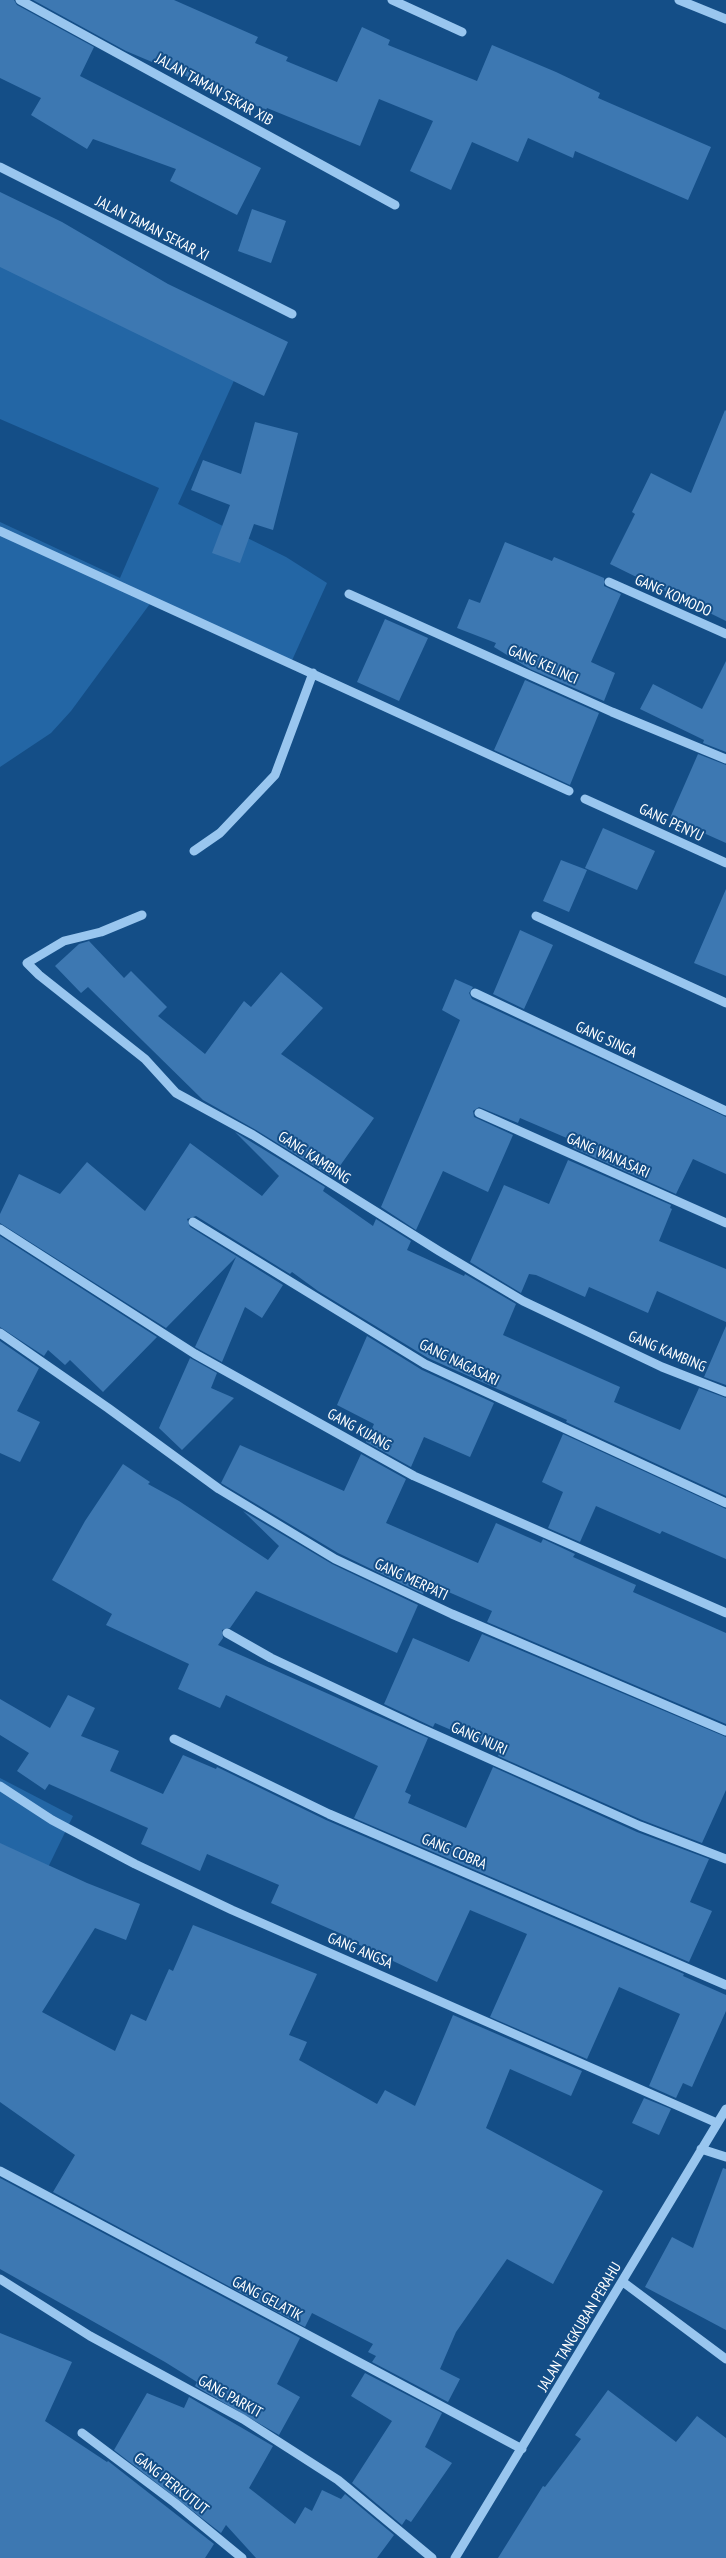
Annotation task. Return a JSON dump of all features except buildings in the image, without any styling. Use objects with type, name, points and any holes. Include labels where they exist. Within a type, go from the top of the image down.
[{"type":"street","name":"JALAN TAMAN SEKAR XIB","points":[[20,0],[396,205]]},
{"type":"street","points":[[392,0],[462,32]]},
{"type":"street","points":[[679,0],[726,18]]},
{"type":"street","name":"JALAN TAMAN SEKAR XI","points":[[0,167],[292,314]]},
{"type":"street","points":[[0,530],[569,791]]},
{"type":"street","name":"GANG KOMODO","points":[[609,582],[726,634]]},
{"type":"street","name":"GANG KELINCI","points":[[349,594],[612,712],[726,759]]},
{"type":"street","points":[[194,851],[220,833],[275,775],[313,673]]},
{"type":"street","name":"GANG PENYU","points":[[584,799],[726,863]]},
{"type":"street","name":"GANG KAMBING","points":[[142,915],[101,932],[64,941],[27,963],[39,975],[145,1059],[176,1093],[253,1135],[438,1252],[524,1300],[662,1367],[726,1392]]},
{"type":"street","points":[[536,916],[726,1003]]},
{"type":"street","name":"GANG SINGA","points":[[475,993],[726,1111]]},
{"type":"street","name":"GANG WANASARI","points":[[479,1114],[726,1223]]},
{"type":"street","name":"GANG NAGASARI","points":[[193,1222],[425,1364],[726,1503]]},
{"type":"street","name":"GANG KIJANG","points":[[0,1229],[194,1354],[414,1476],[726,1613]]},
{"type":"street","name":"GANG MERPATI","points":[[0,1334],[108,1408],[219,1489],[335,1559],[452,1614],[726,1731]]},
{"type":"street","name":"GANG NURI","points":[[227,1633],[271,1658],[427,1731],[640,1826],[726,1859]]},
{"type":"street","name":"GANG COBRA","points":[[174,1739],[330,1814],[726,1985]]},
{"type":"street","name":"GANG ANGSA","points":[[0,1786],[52,1820],[135,1864],[232,1910],[717,2124]]},
{"type":"street","name":"JALAN TANGKUBAN PERAHU","points":[[455,2558],[623,2282],[700,2149],[726,2110]]},
{"type":"street","points":[[700,2149],[726,2157]]},
{"type":"street","name":"GANG GELATIK","points":[[0,2170],[522,2449]]},
{"type":"street","name":"GANG PARKIT","points":[[0,2279],[90,2336],[243,2419],[338,2480],[432,2558]]},
{"type":"street","points":[[623,2282],[726,2359]]},
{"type":"street","name":"GANG PERKUTUT","points":[[82,2433],[176,2502],[242,2558]]},
{"type":"shaded area","points":[[0,251],[237,374],[178,504],[286,557],[327,583],[289,667],[152,601],[71,711],[51,733],[0,767],[0,522],[120,578],[159,488],[0,419]]},
{"type":"shaded area","points":[[0,1778],[73,1816],[35,1894],[0,1880]]}]
